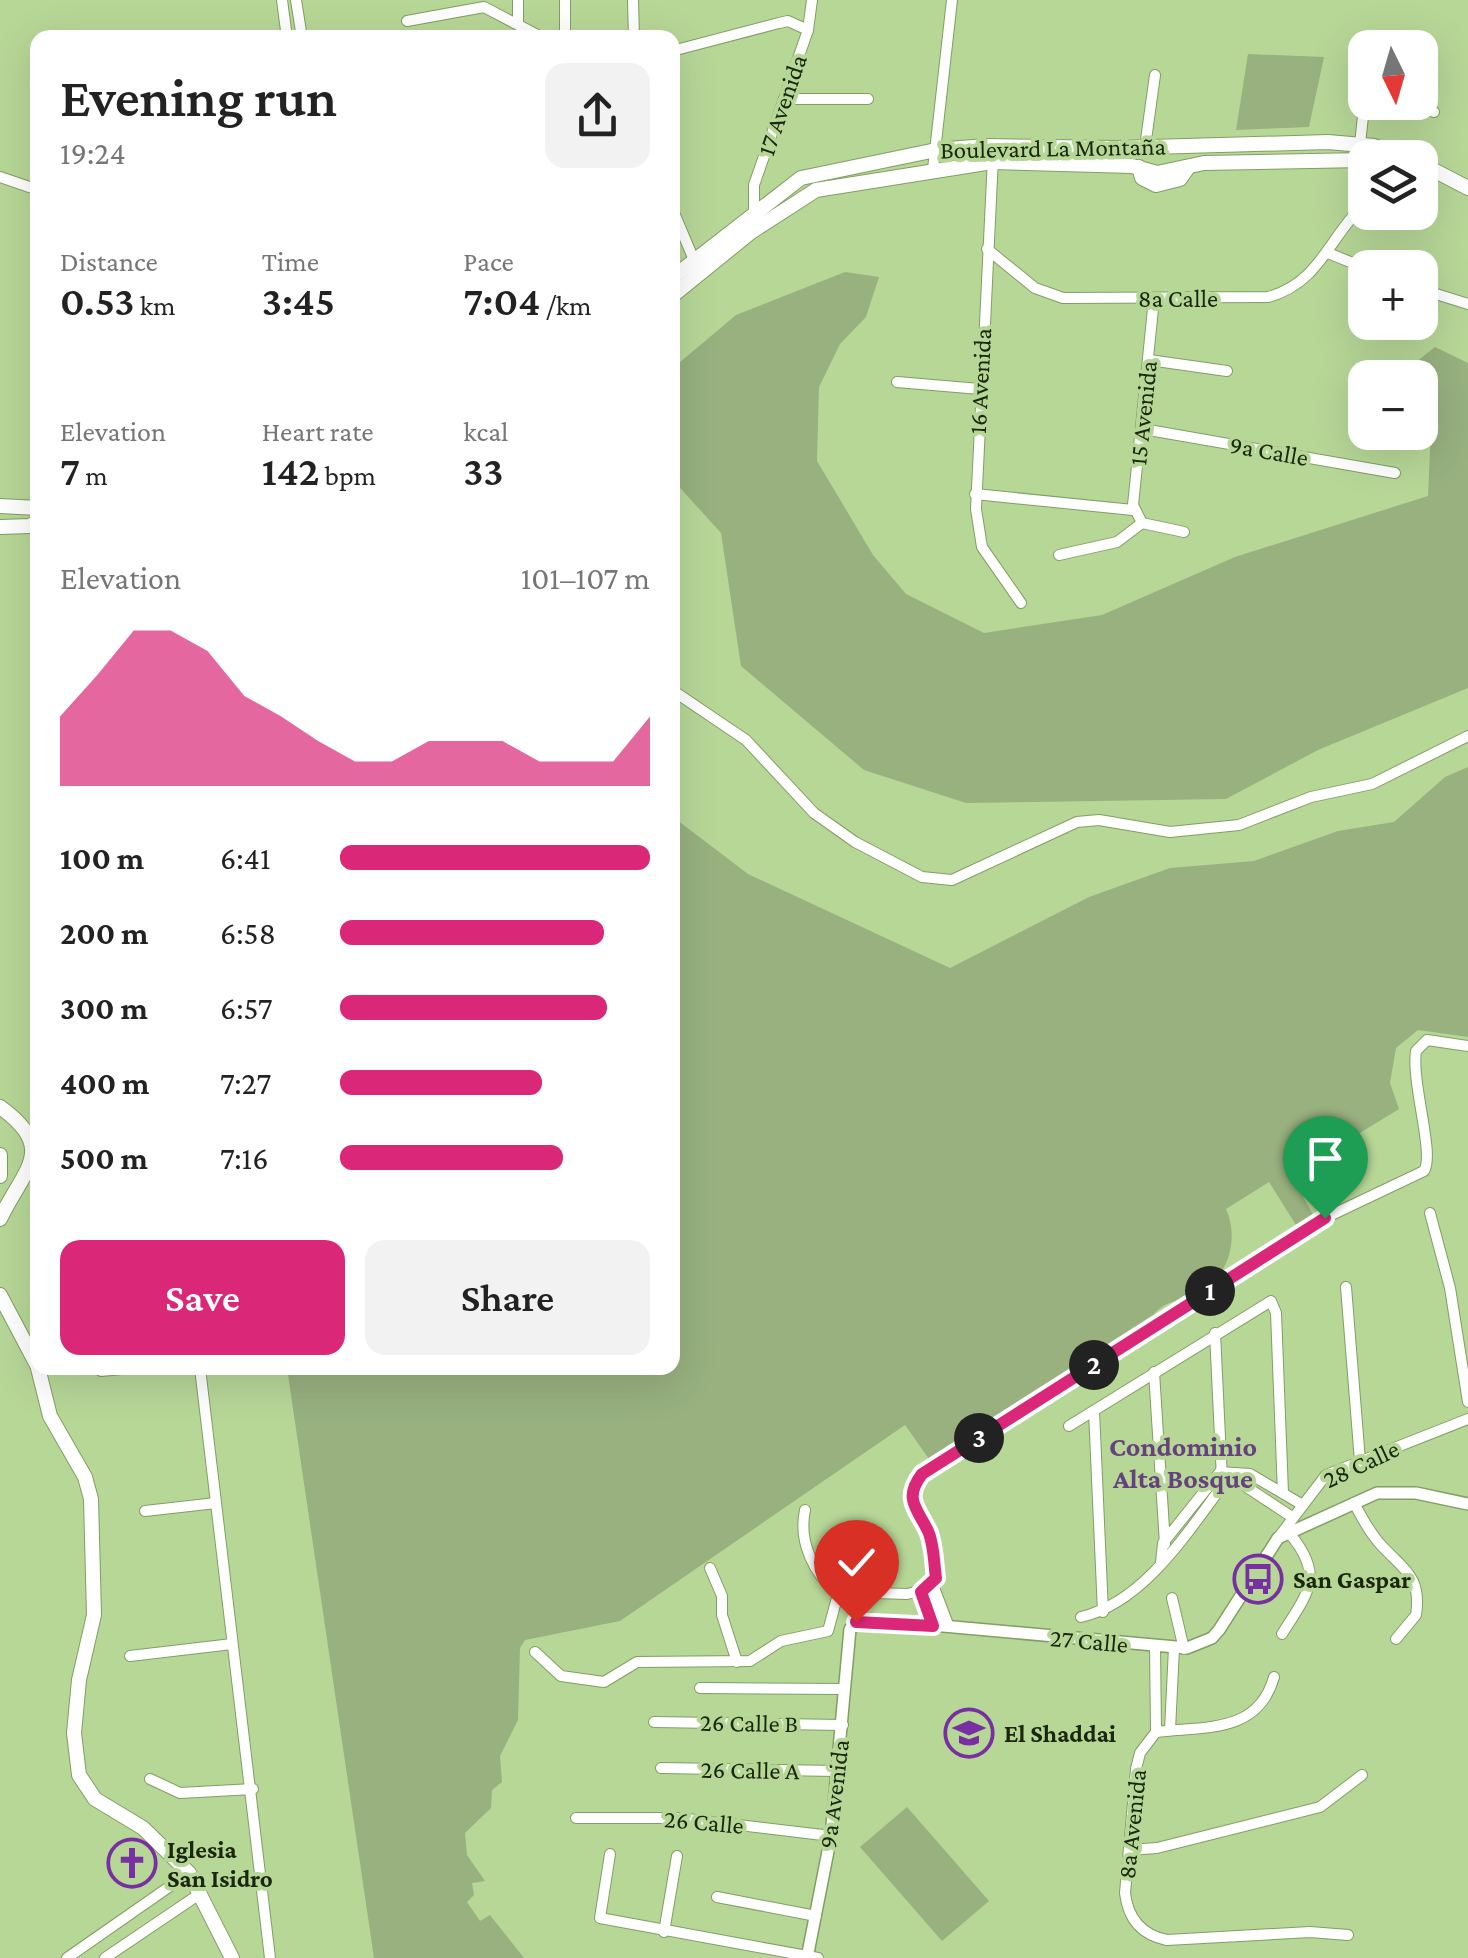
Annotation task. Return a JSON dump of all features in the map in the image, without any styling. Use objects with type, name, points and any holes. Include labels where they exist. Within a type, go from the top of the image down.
[{"type":"main road","name":"Boulevard La Montaña","points":[[680,288],[754,210],[801,178],[936,150],[994,146],[1348,144]]},
{"type":"main road","points":[[1145,148],[1136,156],[1139,168],[1142,178],[1156,185],[1180,179],[1189,166],[1183,146]]},
{"type":"main road","name":"Boulevard La Montaña","points":[[1189,166],[1348,161]]},
{"type":"main road","name":"Boulevard La Montaña","points":[[680,271],[816,190],[992,162],[1139,168]]},
{"type":"main road","points":[[1438,173],[1466,188]]},
{"type":"main road","points":[[1438,181],[1466,188]]},
{"type":"main road","points":[[754,210],[762,216],[780,211]]},
{"type":"main road","points":[[0,498],[30,512]]},
{"type":"main road","points":[[0,506],[30,513]]},
{"type":"main road","points":[[0,518],[30,515]]},
{"type":"main road","points":[[0,527],[30,526]]},
{"type":"main road","points":[[0,1107],[26,1129],[30,1144]]},
{"type":"main road","points":[[0,1155],[0,1176]]},
{"type":"main road","points":[[0,1219],[30,1162]]},
{"type":"main road","points":[[0,1295],[30,1352]]},
{"type":"main road","points":[[40,1375],[46,1408],[85,1477],[92,1499],[94,1615],[79,1680],[74,1733],[78,1770],[95,1800],[143,1828],[189,1873],[232,1958]]},
{"type":"street","points":[[282,0],[286,30]]},
{"type":"street","points":[[296,0],[301,30]]},
{"type":"street","points":[[518,0],[518,24]]},
{"type":"street","points":[[565,0],[565,30]]},
{"type":"street","points":[[633,0],[634,30]]},
{"type":"street","name":"17 Avenida","points":[[754,210],[754,184],[808,30],[812,0]]},
{"type":"street","points":[[933,169],[952,0]]},
{"type":"street","points":[[407,21],[482,4],[529,30]]},
{"type":"street","points":[[680,49],[778,22],[788,21],[808,30]]},
{"type":"street","points":[[1145,148],[1155,75]]},
{"type":"street","points":[[784,99],[868,99]]},
{"type":"street","name":"16 Avenida","points":[[994,146],[975,494],[980,542],[1021,603]]},
{"type":"street","points":[[0,178],[30,187]]},
{"type":"street","name":"8a Calle","points":[[987,249],[1020,278],[1050,294],[1154,299],[1268,298],[1304,281],[1328,253],[1348,220]]},
{"type":"street","points":[[680,226],[694,260]]},
{"type":"street","points":[[685,237],[696,244],[724,246]]},
{"type":"street","points":[[680,281],[724,246]]},
{"type":"street","points":[[1328,253],[1348,261]]},
{"type":"street","points":[[1438,295],[1468,304]]},
{"type":"street","name":"15 Avenida","points":[[1133,510],[1154,299]]},
{"type":"street","points":[[1149,360],[1227,371]]},
{"type":"street","points":[[898,382],[980,389]]},
{"type":"street","name":"9a Calle","points":[[1143,428],[1395,473]]},
{"type":"street","points":[[975,494],[1133,510],[1142,523],[1184,532]]},
{"type":"street","points":[[1059,555],[1123,540],[1142,523]]},
{"type":"street","points":[[680,695],[746,740],[814,813],[856,842],[934,880],[952,880],[1076,822],[1099,820],[1182,832],[1239,825],[1311,797],[1382,780],[1432,750],[1468,736]]},
{"type":"street","points":[[949,1627],[933,1585],[931,1540],[911,1500],[912,1488],[922,1474],[1325,1218],[1424,1171],[1430,1156],[1416,1103],[1416,1052],[1427,1040],[1468,1046]]},
{"type":"street","points":[[1430,1213],[1450,1288],[1468,1402]]},
{"type":"street","points":[[1346,1288],[1360,1461]]},
{"type":"street","points":[[1069,1426],[1266,1302],[1276,1304],[1283,1492]]},
{"type":"street","points":[[1215,1333],[1223,1485]]},
{"type":"street","points":[[1154,1372],[1161,1564]]},
{"type":"street","points":[[201,1375],[253,1789],[270,1958]]},
{"type":"street","points":[[1094,1411],[1103,1612]]},
{"type":"street","name":"28 Calle","points":[[1284,1536],[1292,1516],[1326,1475],[1468,1420]]},
{"type":"street","points":[[1163,1543],[1220,1472]]},
{"type":"street","points":[[1220,1472],[1250,1474],[1301,1504]]},
{"type":"street","points":[[1081,1618],[1103,1612],[1161,1564],[1223,1485],[1242,1484],[1292,1516]]},
{"type":"street","points":[[1179,1648],[1212,1638],[1284,1536],[1389,1491],[1468,1504]]},
{"type":"street","points":[[144,1511],[216,1503]]},
{"type":"street","points":[[1354,1503],[1380,1544],[1399,1558],[1414,1584],[1416,1615],[1396,1639]]},
{"type":"street","points":[[805,1510],[801,1527],[808,1551],[818,1573],[838,1594],[921,1592],[933,1585]]},
{"type":"street","points":[[1282,1634],[1310,1587],[1308,1558],[1284,1536]]},
{"type":"street","points":[[1163,1543],[1173,1551]]},
{"type":"street","points":[[710,1568],[722,1596],[722,1614],[738,1662]]},
{"type":"street","points":[[921,1592],[933,1626]]},
{"type":"street","points":[[535,1652],[561,1676],[592,1682],[604,1682],[637,1662],[738,1662],[759,1657],[781,1641],[828,1631],[838,1594]]},
{"type":"street","points":[[1170,1730],[1179,1648],[1172,1598]]},
{"type":"street","name":"27 Calle","points":[[850,1629],[864,1619],[1179,1648]]},
{"type":"street","name":"9a Avenida","points":[[807,1957],[830,1836],[850,1629]]},
{"type":"street","points":[[130,1656],[232,1644]]},
{"type":"street","name":"8a Avenida","points":[[1155,1646],[1156,1732],[1140,1753],[1129,1850],[1128,1912],[1153,1937],[1182,1940],[1310,1932],[1348,1935]]},
{"type":"street","points":[[1156,1732],[1236,1720],[1268,1699],[1274,1677]]},
{"type":"street","points":[[700,1688],[845,1689]]},
{"type":"street","name":"26 Calle B","points":[[654,1722],[843,1725]]},
{"type":"street","name":"26 Calle A","points":[[660,1768],[838,1771]]},
{"type":"street","points":[[1129,1850],[1157,1848],[1320,1807],[1362,1776]]},
{"type":"street","points":[[150,1779],[180,1792],[253,1789]]},
{"type":"street","name":"26 Calle","points":[[576,1818],[679,1818],[830,1836]]},
{"type":"street","points":[[610,1854],[600,1918],[818,1958]]},
{"type":"street","points":[[664,1932],[677,1856]]},
{"type":"street","points":[[67,1958],[189,1873]]},
{"type":"street","points":[[162,1891],[175,1910]]},
{"type":"street","points":[[104,1958],[201,1893]]},
{"type":"street","points":[[718,1897],[816,1916]]},
{"type":"green space","points":[[1248,54],[1324,57],[1309,127],[1236,130]]},
{"type":"green space","points":[[845,272],[879,277],[866,317],[840,344],[819,387],[817,461],[873,555],[906,594],[984,633],[1102,615],[1235,557],[1428,496],[1430,450],[1438,450],[1438,360],[1419,360],[1435,347],[1468,363],[1468,688],[1318,750],[1226,799],[966,803],[864,770],[741,666],[721,533],[680,488],[680,362],[736,315]]},
{"type":"green space","points":[[1468,767],[1468,1037],[1418,1030],[1396,1048],[1390,1083],[1399,1109],[1291,1175],[1316,1220],[1299,1230],[1269,1182],[1226,1209],[1232,1233],[1228,1258],[1206,1289],[1163,1307],[929,1459],[905,1425],[620,1621],[525,1640],[520,1648],[518,1720],[500,1756],[502,1782],[492,1790],[491,1808],[465,1833],[467,1855],[485,1881],[472,1883],[474,1895],[467,1902],[480,1921],[490,1915],[524,1958],[374,1958],[288,1375],[680,1375],[680,822],[748,874],[950,968],[1089,897],[1170,868],[1254,861],[1338,831],[1394,822],[1445,777]]},
{"type":"green space","points":[[907,1807],[989,1901],[942,1941],[860,1847]]},
{"type":"place","name":"San Gaspar","points":[[1258,1579]]},
{"type":"place","name":"El Shaddai","points":[[969,1733]]},
{"type":"place","name":"Iglesia San Isidro","points":[[132,1863]]},
{"type":"district","name":"Condominio Alta Bosque","points":[[1183,1462]]},
{"type":"route","points":[[856,1622],[864,1619],[933,1626],[921,1592],[933,1585],[936,1578],[931,1540],[911,1500],[912,1488],[922,1474],[1325,1218]]}]
